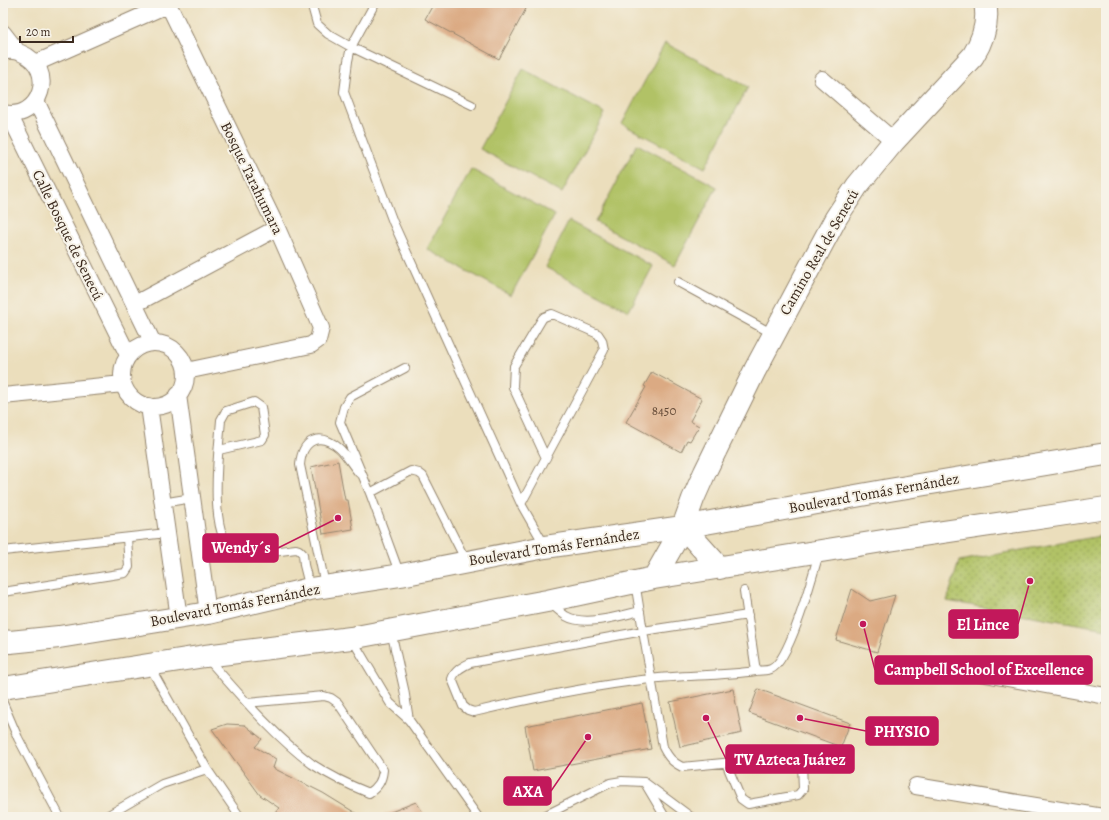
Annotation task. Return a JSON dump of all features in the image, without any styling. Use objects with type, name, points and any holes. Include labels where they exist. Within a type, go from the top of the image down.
[{"type":"main road","name":"Camino Real de Senecú","points":[[645,580],[683,526],[705,472],[754,370],[836,218],[857,186],[894,141],[973,56],[980,44],[984,32],[986,18],[985,3]]},
{"type":"main road","name":"Boulevard Tomás Fernández","points":[[5,644],[59,637],[208,613],[318,588],[401,575],[545,547],[683,526],[1106,454]]},
{"type":"main road","points":[[3,688],[148,664],[351,638],[547,601],[645,580],[1106,508]]},
{"type":"main road","points":[[683,526],[720,568]]},
{"type":"street","name":"Bosque Tarahumara","points":[[36,63],[160,8],[168,8],[171,10],[277,228],[321,328],[318,340],[311,345],[186,371]]},
{"type":"street","points":[[3,33],[10,52],[27,56],[36,63],[41,73],[42,80],[41,91],[36,101],[28,109],[19,114],[6,114]]},
{"type":"street","points":[[822,79],[894,141]]},
{"type":"street","name":"Calle Bosque de Senecú","points":[[36,101],[153,343]]},
{"type":"street","name":"Calle Bosque de Senecú","points":[[6,114],[128,355]]},
{"type":"street","points":[[135,304],[277,228]]},
{"type":"street","points":[[147,343],[153,343],[164,344],[178,353],[184,363],[186,371],[185,382],[178,395],[170,402],[160,406],[148,406],[138,403],[128,394],[123,384],[122,373],[124,362],[128,355],[147,343]]},
{"type":"street","points":[[3,396],[123,384]]},
{"type":"street","points":[[178,395],[208,613]]},
{"type":"street","points":[[148,406],[179,618]]},
{"type":"street","points":[[980,673],[1106,696]]},
{"type":"street","points":[[916,786],[1103,817]]},
{"type":"lane","points":[[312,3],[317,24],[328,34],[351,47],[472,105]]},
{"type":"lane","points":[[375,3],[351,47],[344,92],[393,222],[521,504],[545,547]]},
{"type":"lane","points":[[678,282],[774,334]]},
{"type":"lane","points":[[521,504],[546,458],[604,350],[602,340],[598,334],[552,314],[544,317],[542,320],[514,366],[513,374],[513,387],[546,458]]},
{"type":"lane","points":[[401,575],[370,493],[340,422],[344,407],[350,397],[404,368]]},
{"type":"lane","points":[[219,450],[262,440],[265,435],[260,405],[254,402],[226,411],[221,420],[216,487],[217,510],[224,540],[231,552],[240,556],[296,549],[299,550],[303,554],[318,588]]},
{"type":"lane","points":[[318,588],[300,465],[301,454],[307,444],[314,440],[321,439],[331,442],[340,449],[365,481]]},
{"type":"lane","points":[[370,493],[411,471],[420,473],[423,476],[467,562]]},
{"type":"lane","points":[[162,503],[192,498]]},
{"type":"lane","points":[[3,551],[167,533]]},
{"type":"lane","points":[[3,592],[125,573],[129,567],[127,538]]},
{"type":"lane","points":[[199,546],[224,540]]},
{"type":"lane","points":[[748,615],[643,631],[470,662],[454,673],[452,678],[463,706],[474,712],[538,697],[650,679],[736,674],[771,669],[779,662],[786,652],[808,590],[819,552]]},
{"type":"lane","points":[[645,580],[640,611],[650,679],[664,747],[668,757],[674,764],[682,767],[795,756],[802,763],[803,789],[798,796],[748,804],[741,799],[726,763]]},
{"type":"lane","points":[[744,591],[756,671]]},
{"type":"lane","points":[[547,601],[566,616],[575,619],[603,619],[640,611]]},
{"type":"lane","points":[[391,630],[409,720]]},
{"type":"lane","points":[[351,638],[390,703],[409,720],[478,817]]},
{"type":"lane","points":[[204,656],[247,703],[278,735],[312,764],[345,783],[369,793],[377,787],[382,778],[383,770],[338,703],[331,698],[324,696],[247,703]]},
{"type":"lane","points":[[148,664],[207,770],[240,817]]},
{"type":"lane","points":[[3,702],[18,738],[60,817]]},
{"type":"lane","points":[[105,817],[162,784],[207,770]]},
{"type":"lane","points":[[542,817],[610,782],[622,781],[644,782],[691,817]]},
{"type":"lane","points":[[644,782],[665,817]]},
{"type":"green space","points":[[665,43],[748,87],[705,168],[622,124]]},
{"type":"green space","points":[[523,69],[605,113],[562,193],[480,149]]},
{"type":"green space","points":[[637,144],[717,187],[675,265],[595,222]]},
{"type":"green space","points":[[471,169],[555,215],[511,295],[427,249]]},
{"type":"green space","points":[[569,221],[653,266],[629,311],[545,267]]},
{"type":"green space","points":[[1106,535],[1106,629],[947,601],[959,561]]},
{"type":"building","points":[[434,3],[529,3],[499,59],[425,19]]},
{"type":"building","points":[[652,372],[702,399],[690,421],[699,426],[690,441],[687,440],[681,452],[626,422],[646,387],[644,386]]},
{"type":"building","points":[[338,461],[345,500],[348,500],[353,529],[323,534],[311,467]]},
{"type":"building","points":[[852,589],[870,601],[895,595],[877,652],[836,640]]},
{"type":"building","points":[[733,689],[742,733],[680,747],[670,702]]},
{"type":"building","points":[[758,689],[850,723],[841,747],[749,713]]},
{"type":"building","points":[[642,703],[651,749],[533,771],[525,726]]},
{"type":"building","points":[[227,724],[245,725],[262,739],[255,747],[276,759],[273,768],[323,793],[362,817],[272,817],[279,808],[260,795],[212,729]]},
{"type":"building","points":[[416,802],[426,817],[381,817],[381,816]]},
{"type":"place","name":"Wendy´s","points":[[338,518]]},
{"type":"place","name":"El Lince","points":[[1030,581]]},
{"type":"place","name":"Campbell School of Excellence","points":[[863,624]]},
{"type":"place","name":"TV Azteca Juárez","points":[[706,718]]},
{"type":"place","name":"PHYSIO","points":[[800,718]]},
{"type":"place","name":"AXA","points":[[588,737]]}]
